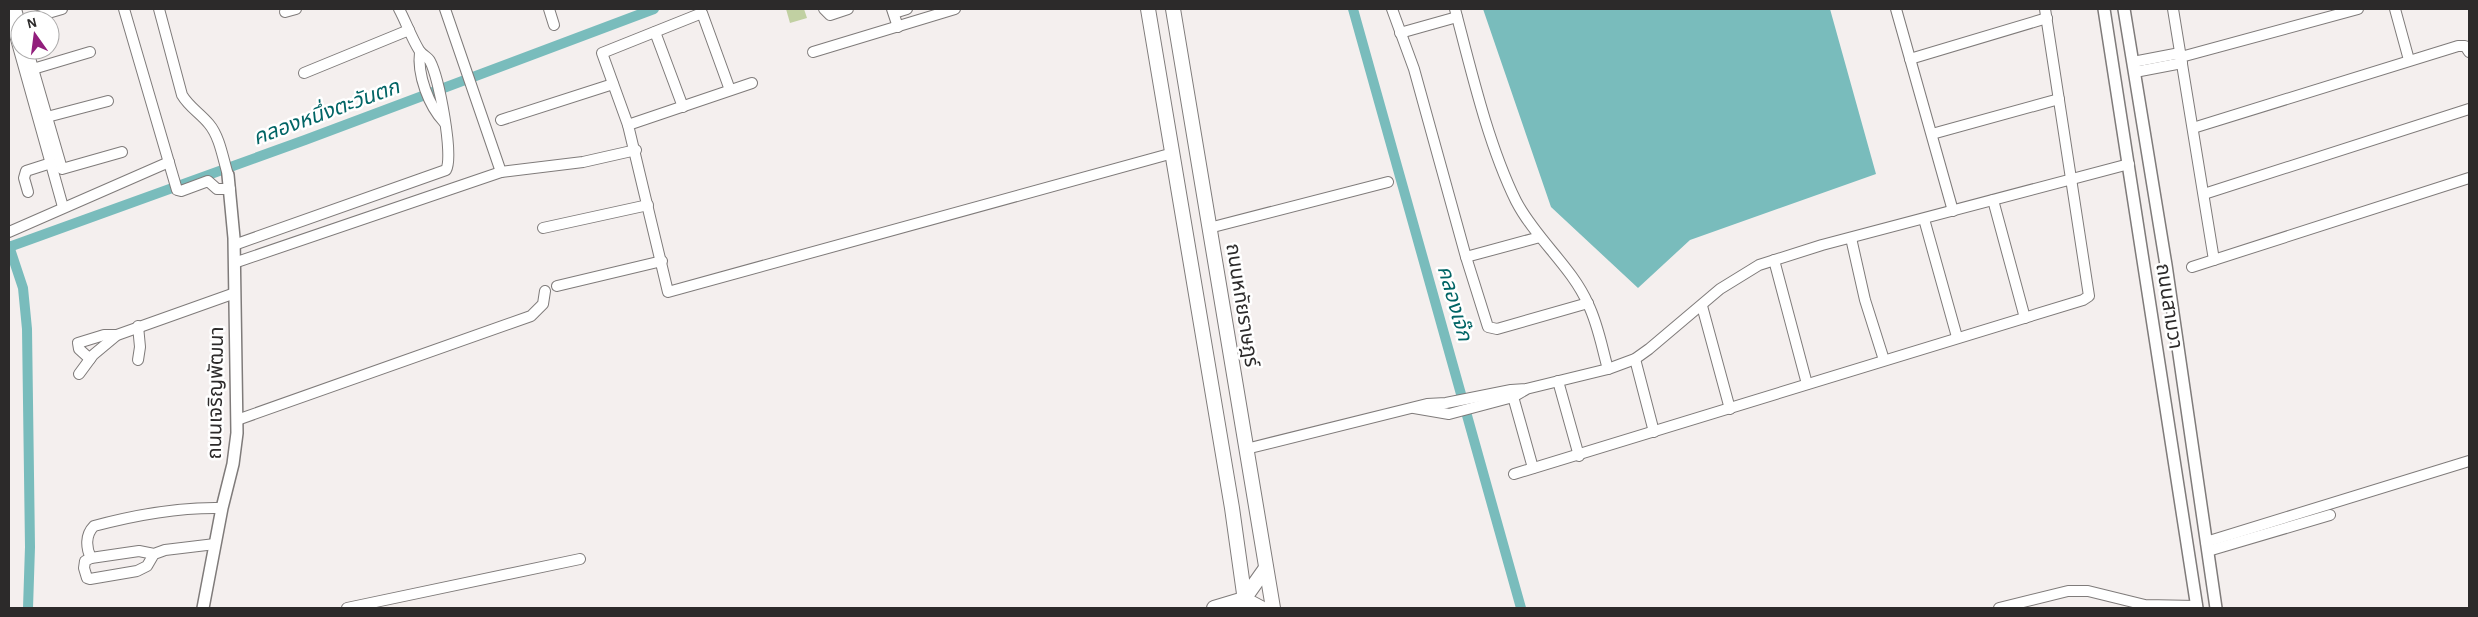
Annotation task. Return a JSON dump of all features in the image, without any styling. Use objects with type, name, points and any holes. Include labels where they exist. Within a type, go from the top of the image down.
[{"type":"main road","points":[[1148,9],[1173,153],[1245,604]]},
{"type":"main road","name":"ถนนหทัยราษฎร์","points":[[1173,9],[1273,608]]},
{"type":"main road","points":[[1245,604],[1266,568]]},
{"type":"main road","points":[[1214,608],[1245,604],[1261,608]]},
{"type":"street","points":[[124,9],[178,190],[181,191],[208,181],[217,189],[230,189]]},
{"type":"street","points":[[159,9],[182,95],[188,105],[209,123],[215,134],[228,175]]},
{"type":"street","points":[[285,12],[296,9]]},
{"type":"street","points":[[234,245],[446,170],[450,158],[444,122],[445,108],[430,60],[420,52],[399,9]]},
{"type":"street","points":[[445,9],[501,172]]},
{"type":"street","points":[[549,9],[554,25]]},
{"type":"street","points":[[824,9],[830,15],[848,9]]},
{"type":"street","points":[[898,27],[893,11],[907,9]]},
{"type":"street","points":[[813,52],[955,9]]},
{"type":"street","points":[[1392,9],[1414,69],[1486,323],[1492,329],[1588,303]]},
{"type":"street","points":[[1896,9],[1953,211]]},
{"type":"street","name":"ถนนสามวา","points":[[2104,9],[2197,607]]},
{"type":"street","name":"ถนนสามวา","points":[[2124,9],[2216,608]]},
{"type":"street","points":[[2173,9],[2214,260]]},
{"type":"street","points":[[2134,67],[2181,58],[2358,9]]},
{"type":"street","points":[[2395,9],[2409,60]]},
{"type":"street","points":[[730,90],[702,13],[602,53],[636,150],[668,292],[1173,153]]},
{"type":"street","points":[[1400,33],[1456,13],[1505,176],[1517,202],[1588,303],[1608,369]]},
{"type":"street","points":[[1514,474],[1579,456],[1957,337],[2025,318],[2089,296],[2046,13],[1910,59]]},
{"type":"street","points":[[9,14],[63,207]]},
{"type":"street","points":[[304,73],[409,30]]},
{"type":"street","points":[[655,32],[683,107]]},
{"type":"street","points":[[2193,128],[2458,46],[2465,46],[2469,52]]},
{"type":"street","points":[[33,68],[90,52]]},
{"type":"street","points":[[420,52],[418,65],[434,112],[444,122]]},
{"type":"street","points":[[31,60],[62,169],[122,152]]},
{"type":"street","points":[[628,125],[752,83]]},
{"type":"street","points":[[501,120],[613,84]]},
{"type":"street","points":[[1932,134],[2059,99]]},
{"type":"street","points":[[47,117],[108,101]]},
{"type":"street","points":[[2204,194],[2469,109]]},
{"type":"street","points":[[234,263],[501,172],[574,163],[636,150]]},
{"type":"street","points":[[28,192],[24,178],[26,171],[50,163]]},
{"type":"street","points":[[1410,407],[1449,414],[1477,402],[1608,369],[1634,358],[1675,329],[1739,276],[1774,260],[2129,164]]},
{"type":"street","points":[[9,232],[63,207],[170,165]]},
{"type":"street","name":"ถนนเจริญพัฒนา","points":[[203,608],[222,508],[233,464],[237,420],[234,245],[228,175]]},
{"type":"street","points":[[2192,267],[2469,178]]},
{"type":"street","points":[[1210,228],[1388,182]]},
{"type":"street","points":[[1993,200],[2025,318]]},
{"type":"street","points":[[543,228],[648,205]]},
{"type":"street","points":[[1924,219],[1957,337]]},
{"type":"street","points":[[1466,257],[1540,237]]},
{"type":"street","points":[[1851,238],[1865,300],[1884,360]]},
{"type":"street","points":[[1774,260],[1807,384]]},
{"type":"street","points":[[557,286],[662,261]]},
{"type":"street","points":[[237,420],[531,316],[543,304],[545,291]]},
{"type":"street","points":[[80,374],[90,359],[117,336],[138,326],[235,293]]},
{"type":"street","points":[[1702,306],[1730,409]]},
{"type":"street","points":[[138,326],[140,347],[138,360]]},
{"type":"street","points":[[90,359],[79,349],[78,343],[104,335],[117,336]]},
{"type":"street","points":[[1634,358],[1654,432]]},
{"type":"street","points":[[1558,381],[1579,456]]},
{"type":"street","points":[[1512,394],[1533,468]]},
{"type":"street","points":[[1246,449],[1410,407],[1477,402]]},
{"type":"street","points":[[2175,464],[2194,460]]},
{"type":"street","points":[[2207,547],[2469,461]]},
{"type":"street","points":[[91,558],[86,544],[94,526],[166,512],[222,508]]},
{"type":"street","points":[[2207,547],[2330,515]]},
{"type":"street","points":[[154,554],[147,566],[138,571],[90,579],[87,578],[83,564],[91,558],[139,550],[154,554],[179,547],[215,544]]},
{"type":"street","points":[[347,608],[580,559]]},
{"type":"street","points":[[1999,608],[2068,591],[2088,591],[2145,605],[2197,607]]},
{"type":"green space","points":[[786,9],[804,9],[807,18],[790,23]]},
{"type":"water","points":[[1483,9],[1830,9],[1876,174],[1690,240],[1638,288],[1551,207]]},
{"type":"waterway","name":"คลองหนึ่งตะวันตก","points":[[9,247],[305,140],[654,9]]},
{"type":"waterway","name":"คลองเจ๊ก","points":[[1353,9],[1521,608]]},
{"type":"waterway","points":[[9,246],[23,288],[27,329],[30,547],[28,608]]}]
